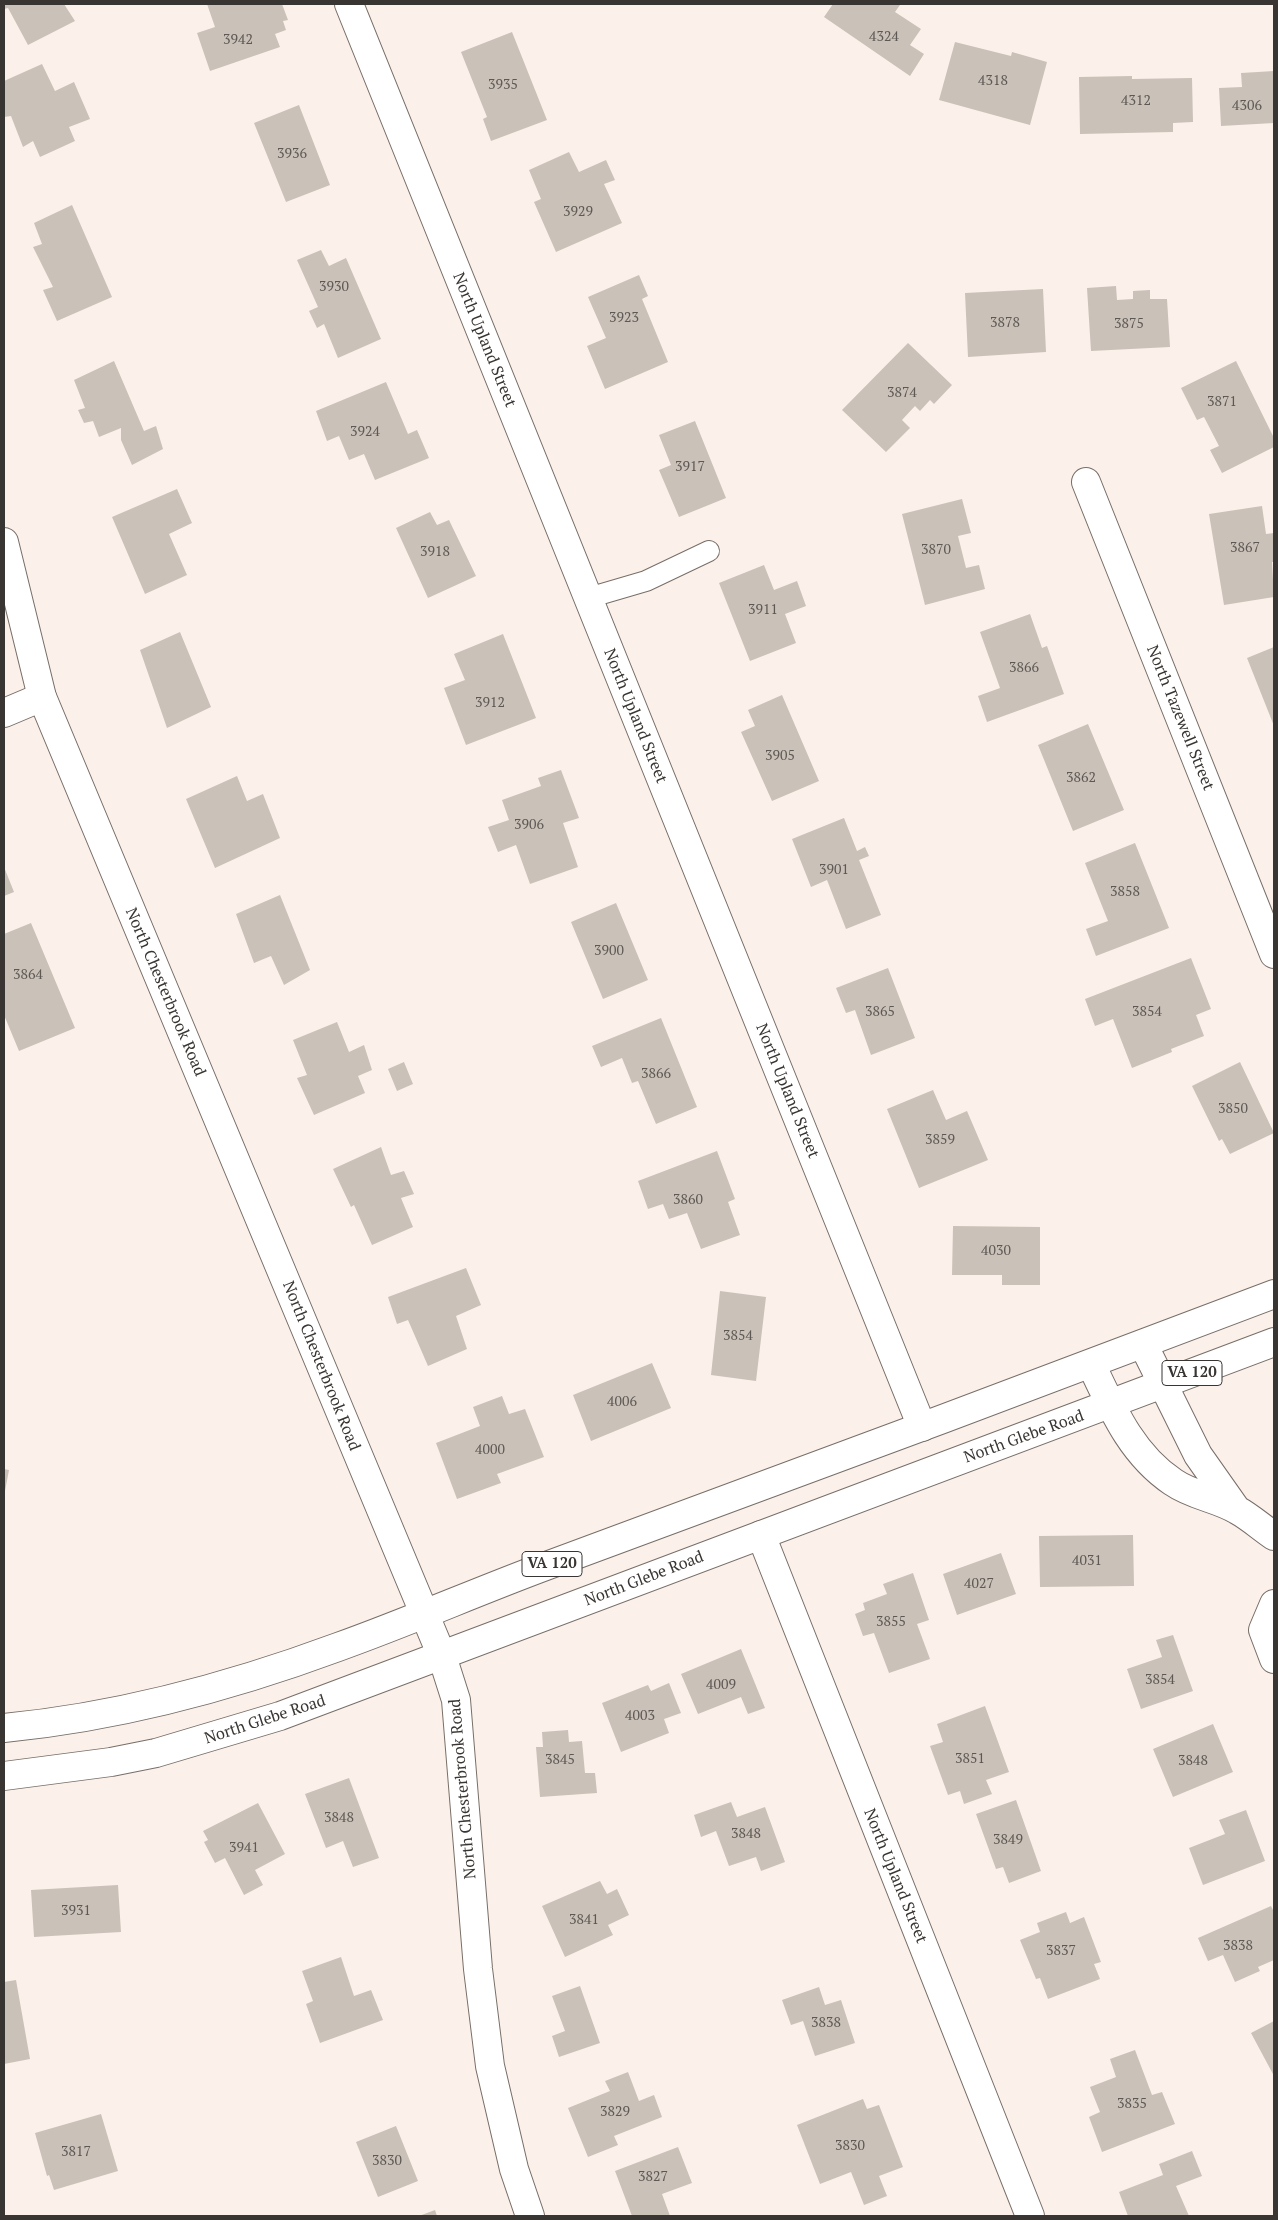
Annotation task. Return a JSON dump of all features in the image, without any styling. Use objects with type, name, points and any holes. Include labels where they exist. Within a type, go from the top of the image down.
[{"type":"street","name":"North Upland Street","points":[[349,4],[922,1427]]},
{"type":"street","name":"North Tazewell Street","points":[[1086,482],[1274,954]]},
{"type":"street","name":"North Chesterbrook Road","points":[[4,542],[42,698],[442,1656],[456,1700],[478,1969],[490,2066],[512,2160],[530,2216]]},
{"type":"street","points":[[4,713],[42,698]]},
{"type":"street","name":"VA 120","points":[[4,1728],[105,1714],[165,1701],[278,1668],[336,1648],[471,1594],[1091,1364],[1274,1294]]},
{"type":"street","name":"North Glebe Road","points":[[4,1776],[111,1762],[204,1740],[280,1716],[1274,1342]]},
{"type":"street","points":[[1143,1344],[1202,1462],[1236,1509]]},
{"type":"street","points":[[1091,1364],[1110,1405],[1132,1443],[1158,1470],[1190,1492],[1236,1509],[1274,1536]]},
{"type":"street","name":"North Upland Street","points":[[761,1535],[1030,2216]]},
{"type":"street","points":[[1274,1604],[1263,1630],[1274,1659]]},
{"type":"lane","points":[[588,598],[646,581],[710,551]]},
{"type":"building","points":[[4,4],[64,4],[75,21],[28,45],[8,8],[4,9]]},
{"type":"building","points":[[207,4],[282,4],[288,20],[283,21],[286,30],[275,34],[280,47],[210,71],[197,33],[215,27]]},
{"type":"building","points":[[833,4],[900,5],[895,12],[921,29],[910,45],[924,54],[910,76],[824,17]]},
{"type":"building","points":[[512,32],[547,120],[491,141],[483,119],[487,117],[461,52]]},
{"type":"building","points":[[955,42],[1011,56],[1012,52],[1047,62],[1030,125],[939,100]]},
{"type":"building","points":[[42,64],[55,91],[74,82],[90,119],[69,127],[75,141],[40,157],[33,141],[23,147],[11,116],[4,117],[4,81]]},
{"type":"building","points":[[1274,71],[1274,123],[1221,126],[1219,88],[1242,87],[1241,73]]},
{"type":"building","points":[[1132,76],[1132,79],[1192,78],[1193,122],[1173,123],[1173,132],[1080,134],[1079,77]]},
{"type":"building","points":[[299,105],[330,185],[286,202],[254,123]]},
{"type":"building","points":[[569,152],[579,172],[606,160],[615,180],[604,184],[622,223],[556,252],[534,202],[541,199],[529,170]]},
{"type":"building","points":[[72,205],[112,297],[57,321],[43,290],[53,287],[33,247],[42,244],[34,223]]},
{"type":"building","points":[[321,250],[329,266],[346,258],[381,339],[338,358],[324,324],[317,328],[309,311],[318,307],[297,260]]},
{"type":"building","points":[[639,275],[648,296],[642,299],[668,362],[605,389],[587,346],[606,338],[588,297]]},
{"type":"building","points":[[1116,286],[1117,300],[1133,299],[1133,291],[1150,290],[1150,299],[1167,299],[1170,347],[1091,351],[1087,288]]},
{"type":"building","points":[[1043,289],[1046,352],[968,357],[965,293]]},
{"type":"building","points":[[908,343],[952,385],[934,404],[930,400],[920,411],[915,406],[902,420],[910,428],[886,452],[842,410]]},
{"type":"building","points":[[114,361],[144,431],[156,426],[163,449],[132,465],[121,440],[121,428],[99,437],[93,421],[84,423],[78,410],[85,408],[74,380]]},
{"type":"building","points":[[1236,361],[1274,438],[1274,447],[1222,473],[1210,450],[1219,446],[1204,417],[1197,420],[1181,388]]},
{"type":"building","points":[[386,382],[408,434],[417,430],[429,458],[375,480],[364,454],[349,460],[339,436],[327,441],[316,411]]},
{"type":"building","points":[[695,421],[726,498],[679,517],[659,470],[671,465],[659,435]]},
{"type":"building","points":[[177,489],[192,523],[169,534],[187,575],[145,594],[112,517]]},
{"type":"building","points":[[962,499],[971,533],[958,536],[966,568],[979,565],[985,589],[925,605],[902,514]]},
{"type":"building","points":[[1262,506],[1266,534],[1274,533],[1274,562],[1272,562],[1274,597],[1224,605],[1209,514]]},
{"type":"building","points":[[430,512],[437,525],[449,520],[476,576],[428,598],[396,528]]},
{"type":"building","points":[[764,565],[774,590],[797,581],[806,606],[785,614],[796,643],[750,661],[719,583]]},
{"type":"building","points":[[1030,614],[1042,648],[1047,646],[1064,694],[987,722],[978,696],[1000,688],[980,632]]},
{"type":"building","points":[[180,632],[211,707],[167,728],[140,650]]},
{"type":"building","points":[[503,634],[536,718],[466,745],[444,688],[465,680],[454,654]]},
{"type":"building","points":[[1274,647],[1274,726],[1247,658]]},
{"type":"building","points":[[782,695],[819,781],[772,801],[741,732],[755,726],[748,710]]},
{"type":"building","points":[[1088,724],[1124,810],[1073,831],[1038,745]]},
{"type":"building","points":[[561,770],[579,818],[563,823],[578,867],[530,884],[516,845],[498,852],[488,827],[509,820],[502,800],[541,786],[538,778]]},
{"type":"building","points":[[237,776],[247,801],[263,794],[280,838],[215,868],[186,799]]},
{"type":"building","points":[[844,818],[857,851],[865,847],[869,856],[859,860],[881,915],[846,929],[827,880],[811,887],[792,839]]},
{"type":"building","points":[[1135,843],[1169,928],[1096,956],[1086,929],[1108,921],[1085,863]]},
{"type":"building","points":[[4,867],[14,892],[4,896]]},
{"type":"building","points":[[280,895],[310,970],[284,985],[271,956],[254,963],[236,914]]},
{"type":"building","points":[[616,903],[648,980],[603,999],[571,922]]},
{"type":"building","points":[[31,923],[75,1028],[19,1051],[4,1015],[4,934]]},
{"type":"building","points":[[1191,958],[1211,1009],[1196,1015],[1204,1036],[1171,1049],[1172,1052],[1132,1068],[1113,1019],[1095,1026],[1085,999]]},
{"type":"building","points":[[888,968],[915,1038],[871,1055],[855,1010],[846,1013],[836,988]]},
{"type":"building","points":[[661,1018],[697,1107],[656,1124],[638,1081],[632,1083],[622,1058],[601,1067],[592,1046]]},
{"type":"building","points":[[337,1022],[349,1052],[364,1045],[372,1070],[358,1076],[365,1093],[314,1115],[297,1078],[307,1075],[293,1040]]},
{"type":"building","points":[[404,1062],[413,1084],[397,1091],[388,1069]]},
{"type":"building","points":[[1240,1062],[1274,1133],[1230,1154],[1222,1139],[1219,1141],[1192,1086]]},
{"type":"building","points":[[933,1090],[946,1120],[967,1111],[988,1160],[919,1188],[887,1109]]},
{"type":"building","points":[[381,1147],[391,1175],[404,1171],[414,1194],[401,1198],[413,1227],[372,1245],[354,1205],[351,1207],[333,1169]]},
{"type":"building","points":[[717,1151],[735,1199],[728,1202],[740,1235],[701,1249],[687,1213],[669,1219],[663,1204],[648,1209],[638,1181]]},
{"type":"building","points":[[953,1226],[1040,1227],[1040,1285],[1002,1285],[1002,1275],[952,1275]]},
{"type":"building","points":[[466,1268],[481,1305],[456,1316],[467,1349],[428,1366],[408,1320],[397,1324],[388,1297]]},
{"type":"building","points":[[720,1291],[766,1297],[756,1381],[711,1375]]},
{"type":"building","points":[[652,1363],[671,1408],[591,1441],[573,1395]]},
{"type":"building","points":[[502,1396],[509,1414],[525,1409],[544,1457],[497,1474],[501,1483],[457,1499],[436,1443],[480,1426],[473,1407]]},
{"type":"building","points":[[4,1469],[9,1470],[5,1491],[4,1490]]},
{"type":"building","points":[[1133,1535],[1134,1586],[1040,1587],[1039,1536]]},
{"type":"building","points":[[1001,1553],[1016,1594],[957,1615],[943,1574]]},
{"type":"building","points":[[913,1573],[929,1620],[917,1624],[930,1659],[889,1673],[874,1633],[863,1636],[855,1614],[865,1610],[863,1603],[887,1594],[883,1584]]},
{"type":"building","points":[[1173,1635],[1193,1691],[1141,1709],[1127,1669],[1162,1657],[1156,1640]]},
{"type":"building","points":[[741,1649],[765,1708],[748,1714],[741,1697],[698,1714],[681,1674]]},
{"type":"building","points":[[669,1683],[681,1713],[664,1719],[669,1733],[621,1752],[602,1703],[648,1685],[651,1691]]},
{"type":"building","points":[[985,1706],[1009,1772],[986,1780],[992,1794],[964,1804],[960,1791],[948,1795],[930,1746],[943,1742],[937,1724]]},
{"type":"building","points":[[1213,1724],[1233,1772],[1173,1797],[1153,1749]]},
{"type":"building","points":[[568,1730],[569,1742],[582,1741],[585,1773],[595,1773],[597,1793],[540,1797],[536,1747],[543,1747],[542,1732]]},
{"type":"building","points":[[349,1778],[379,1858],[353,1867],[343,1841],[326,1848],[305,1794]]},
{"type":"building","points":[[1016,1800],[1041,1871],[1009,1883],[1003,1867],[996,1869],[976,1814]]},
{"type":"building","points":[[731,1802],[737,1817],[765,1807],[785,1862],[761,1871],[756,1857],[729,1866],[716,1831],[701,1837],[694,1815]]},
{"type":"building","points":[[258,1803],[285,1854],[255,1870],[263,1885],[244,1895],[225,1858],[215,1863],[204,1842],[208,1840],[203,1831]]},
{"type":"building","points":[[1246,1810],[1265,1861],[1203,1885],[1189,1848],[1225,1834],[1219,1820]]},
{"type":"building","points":[[600,1881],[607,1894],[617,1889],[629,1915],[608,1925],[613,1935],[565,1957],[542,1906]]},
{"type":"building","points":[[118,1885],[121,1932],[34,1937],[31,1890]]},
{"type":"building","points":[[1271,1906],[1274,1912],[1274,1960],[1258,1967],[1260,1971],[1235,1982],[1223,1955],[1208,1961],[1198,1938]]},
{"type":"building","points":[[1066,1912],[1070,1923],[1084,1917],[1101,1962],[1094,1964],[1100,1979],[1048,1999],[1040,1978],[1036,1979],[1020,1940],[1040,1932],[1037,1923]]},
{"type":"building","points":[[341,1957],[354,1996],[371,1990],[383,2020],[320,2043],[306,2004],[313,2001],[302,1971]]},
{"type":"building","points":[[16,1980],[30,2059],[4,2064],[4,1982]]},
{"type":"building","points":[[580,1986],[600,2043],[559,2057],[552,2036],[565,2031],[552,1996]]},
{"type":"building","points":[[819,1987],[825,2005],[841,2000],[855,2043],[815,2056],[803,2021],[791,2025],[782,2000]]},
{"type":"building","points":[[1274,2021],[1274,2076],[1251,2033]]},
{"type":"building","points":[[1135,2050],[1152,2095],[1162,2092],[1175,2124],[1102,2152],[1089,2117],[1100,2112],[1090,2087],[1116,2077],[1110,2059]]},
{"type":"building","points":[[628,2072],[639,2101],[654,2095],[662,2117],[614,2136],[618,2145],[588,2157],[568,2108],[610,2091],[605,2081]]},
{"type":"building","points":[[863,2099],[867,2109],[879,2105],[903,2167],[879,2176],[887,2196],[864,2205],[851,2172],[820,2184],[797,2125]]},
{"type":"building","points":[[101,2114],[118,2171],[54,2190],[49,2175],[47,2176],[35,2133]]},
{"type":"building","points":[[396,2126],[418,2181],[378,2197],[356,2142]]},
{"type":"building","points":[[678,2147],[692,2183],[662,2194],[670,2216],[632,2216],[615,2171]]},
{"type":"building","points":[[1192,2151],[1202,2176],[1176,2186],[1189,2216],[1128,2216],[1119,2192],[1163,2175],[1159,2164]]},
{"type":"building","points":[[435,2210],[437,2216],[419,2216]]}]
